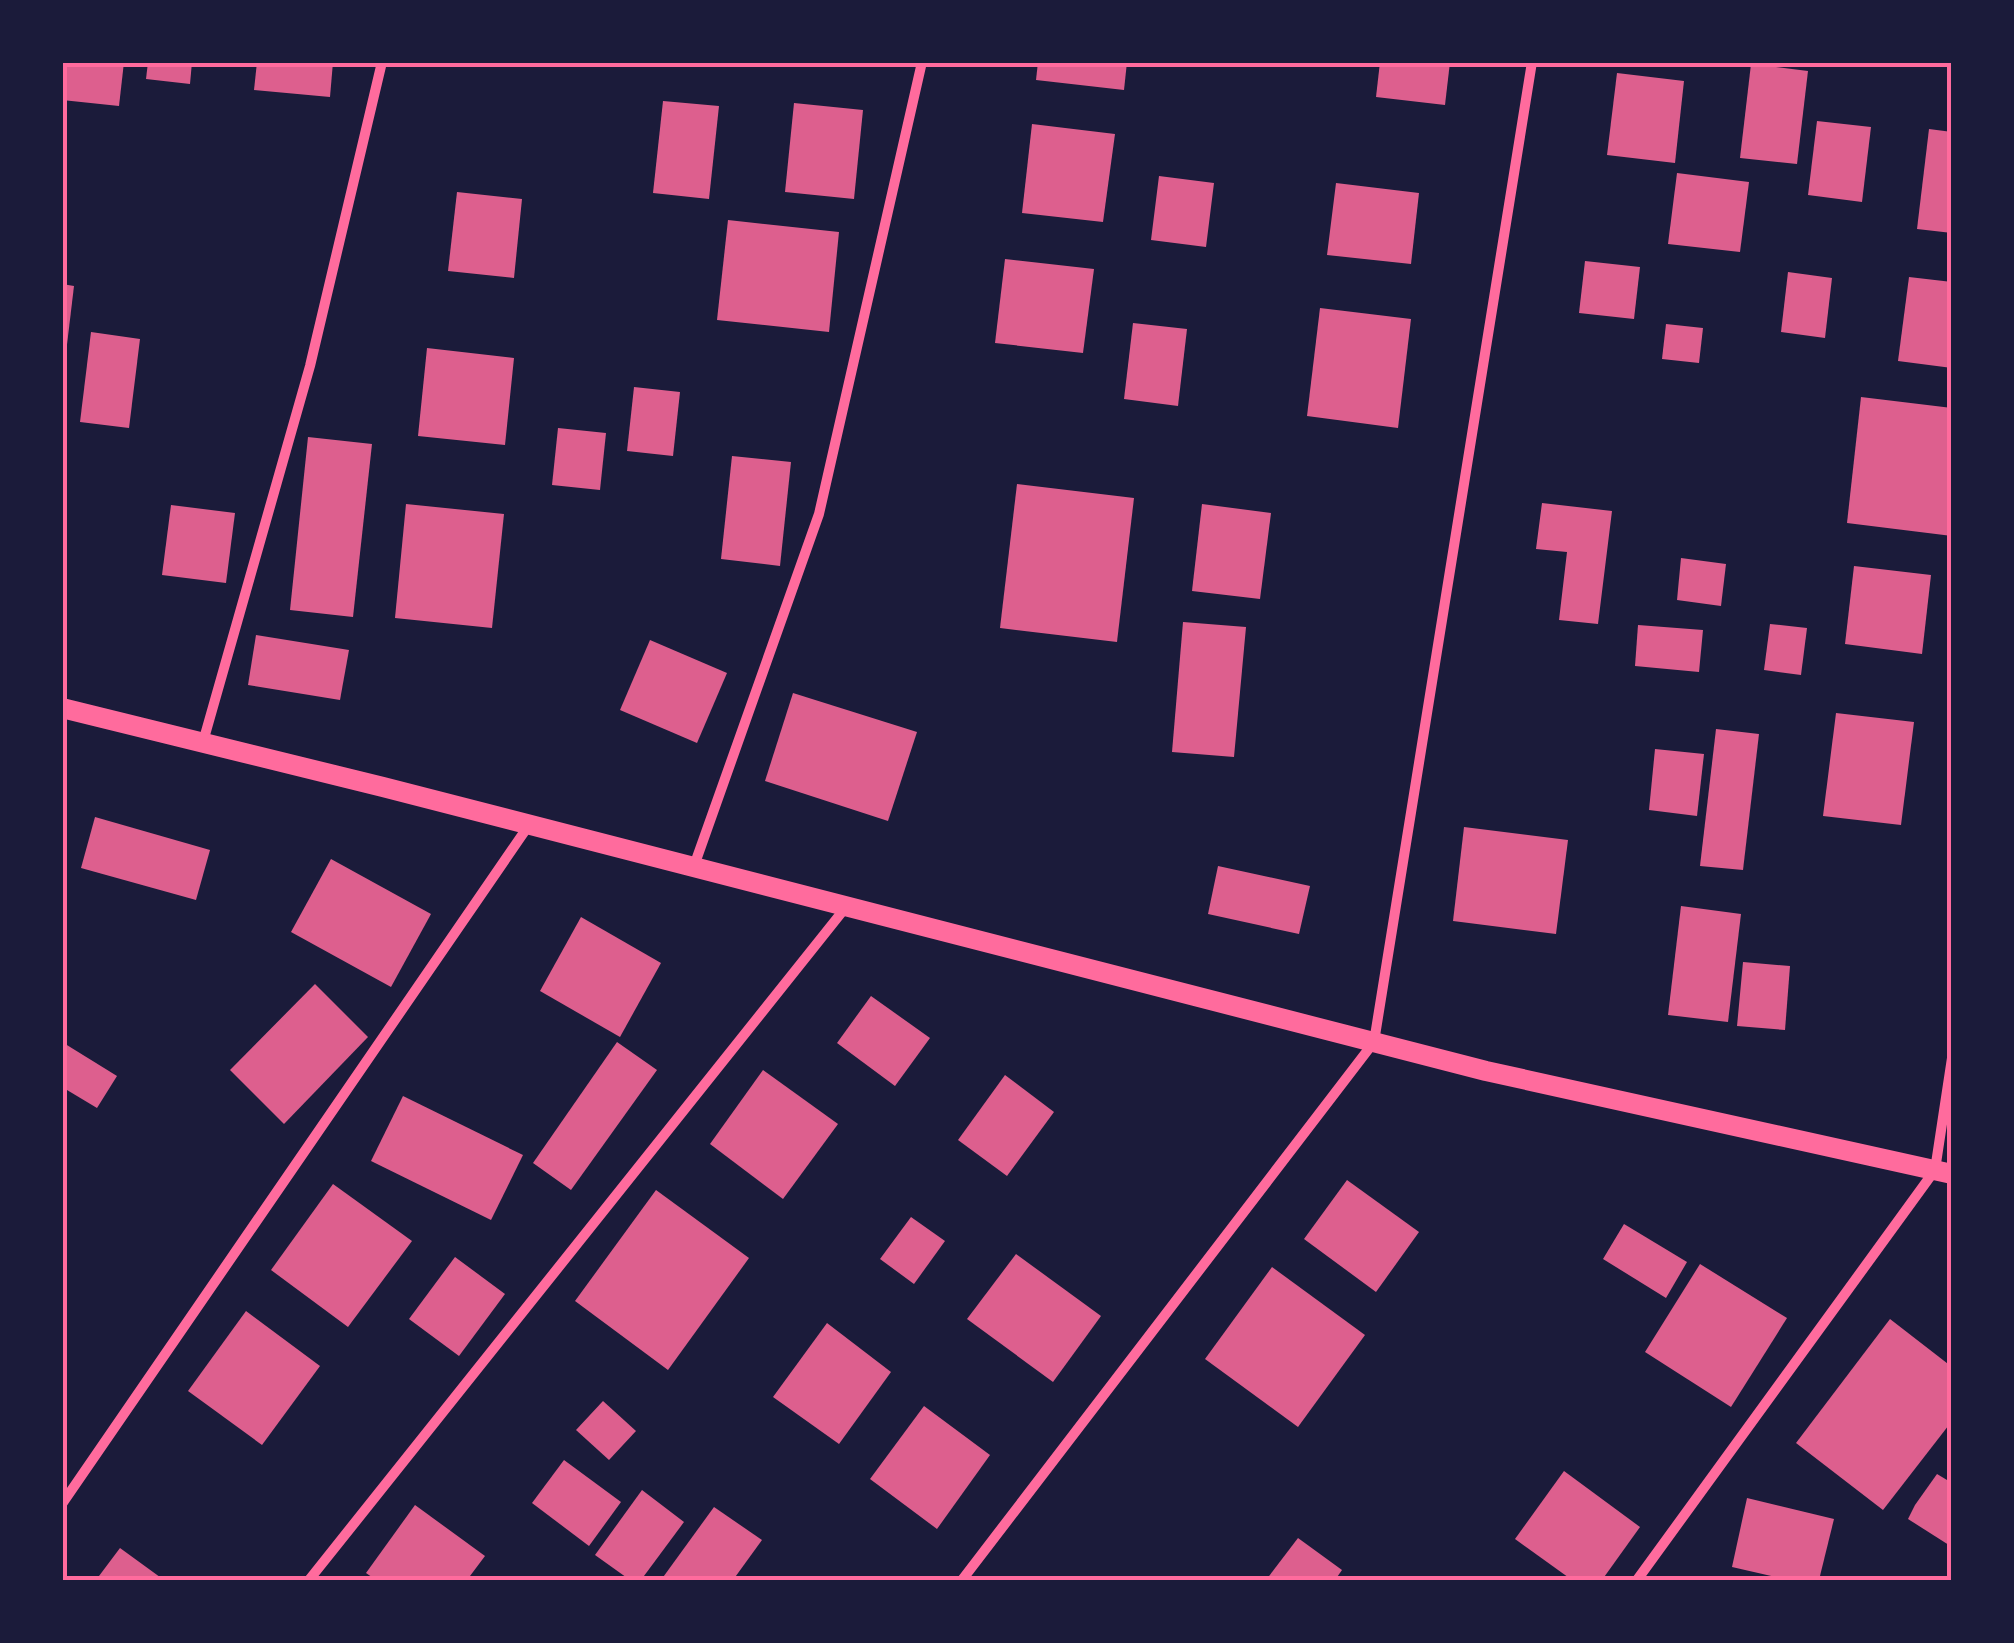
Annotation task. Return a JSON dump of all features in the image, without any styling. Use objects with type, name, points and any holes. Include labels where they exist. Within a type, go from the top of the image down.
[{"type":"main road","points":[[62,708],[694,866],[1486,1071],[1943,1172]]},
{"type":"street","points":[[203,742],[310,366],[382,62]]},
{"type":"street","points":[[694,866],[820,514],[922,62]]},
{"type":"street","points":[[962,1580],[1374,1042],[1532,62]]},
{"type":"street","points":[[62,1504],[529,824]]},
{"type":"street","points":[[310,1580],[847,906]]},
{"type":"street","points":[[1637,1580],[1943,1172],[1952,1058]]},
{"type":"building","points":[[62,62],[124,62],[119,106],[62,100]]},
{"type":"building","points":[[148,62],[192,62],[190,84],[146,79]]},
{"type":"building","points":[[257,62],[333,62],[330,97],[254,90]]},
{"type":"building","points":[[1038,62],[1127,62],[1124,90],[1036,80]]},
{"type":"building","points":[[1380,62],[1450,62],[1445,105],[1376,97]]},
{"type":"building","points":[[1751,64],[1808,71],[1797,164],[1740,158]]},
{"type":"building","points":[[1617,73],[1684,81],[1675,163],[1607,155]]},
{"type":"building","points":[[663,101],[719,106],[709,199],[653,193]]},
{"type":"building","points":[[794,103],[863,110],[854,199],[785,192]]},
{"type":"building","points":[[1817,121],[1871,127],[1862,202],[1808,195]]},
{"type":"building","points":[[1032,124],[1115,134],[1103,222],[1022,213]]},
{"type":"building","points":[[1929,129],[1952,132],[1952,233],[1917,229]]},
{"type":"building","points":[[1677,173],[1749,182],[1740,252],[1668,244]]},
{"type":"building","points":[[1159,176],[1214,183],[1206,247],[1151,240]]},
{"type":"building","points":[[1336,183],[1419,193],[1411,264],[1327,255]]},
{"type":"building","points":[[457,192],[522,199],[514,278],[448,271]]},
{"type":"building","points":[[728,220],[839,232],[829,332],[717,320]]},
{"type":"building","points":[[1005,259],[1094,269],[1083,353],[995,343]]},
{"type":"building","points":[[1585,261],[1640,267],[1634,319],[1579,313]]},
{"type":"building","points":[[1788,272],[1832,278],[1825,338],[1781,332]]},
{"type":"building","points":[[1909,277],[1952,282],[1952,368],[1898,361]]},
{"type":"building","points":[[62,284],[74,286],[66,353],[62,353]]},
{"type":"building","points":[[1320,308],[1411,319],[1398,428],[1307,416]]},
{"type":"building","points":[[1133,323],[1187,329],[1178,406],[1124,399]]},
{"type":"building","points":[[1666,324],[1703,328],[1699,363],[1662,359]]},
{"type":"building","points":[[91,332],[140,339],[129,428],[80,422]]},
{"type":"building","points":[[427,348],[514,358],[505,445],[418,436]]},
{"type":"building","points":[[634,387],[680,392],[673,456],[627,451]]},
{"type":"building","points":[[1861,397],[1952,408],[1952,536],[1847,523]]},
{"type":"building","points":[[558,428],[606,433],[600,490],[552,485]]},
{"type":"building","points":[[308,437],[372,444],[353,617],[290,610]]},
{"type":"building","points":[[732,456],[791,462],[780,566],[721,559]]},
{"type":"building","points":[[1017,484],[1134,498],[1117,642],[1000,628]]},
{"type":"building","points":[[1542,503],[1612,511],[1598,624],[1559,620],[1567,552],[1536,549]]},
{"type":"building","points":[[406,504],[504,514],[492,628],[395,618]]},
{"type":"building","points":[[1202,504],[1271,513],[1260,599],[1192,591]]},
{"type":"building","points":[[171,505],[235,513],[226,583],[162,575]]},
{"type":"building","points":[[1681,558],[1726,564],[1721,606],[1677,600]]},
{"type":"building","points":[[1854,566],[1931,575],[1922,654],[1845,644]]},
{"type":"building","points":[[1183,622],[1246,627],[1234,757],[1172,752]]},
{"type":"building","points":[[1770,624],[1807,628],[1801,675],[1764,670]]},
{"type":"building","points":[[1638,625],[1703,630],[1699,672],[1635,666]]},
{"type":"building","points":[[256,635],[349,650],[340,700],[248,685]]},
{"type":"building","points":[[650,640],[727,673],[697,743],[620,710]]},
{"type":"building","points":[[793,693],[917,732],[888,821],[765,781]]},
{"type":"building","points":[[1836,713],[1914,722],[1901,825],[1823,816]]},
{"type":"building","points":[[1716,729],[1759,734],[1743,870],[1700,866]]},
{"type":"building","points":[[1655,749],[1704,754],[1697,816],[1649,810]]},
{"type":"building","points":[[95,817],[210,850],[196,900],[81,868]]},
{"type":"building","points":[[1464,827],[1568,840],[1556,934],[1453,921]]},
{"type":"building","points":[[331,859],[431,914],[391,987],[291,932]]},
{"type":"building","points":[[1218,866],[1310,886],[1299,934],[1208,914]]},
{"type":"building","points":[[1681,906],[1741,914],[1728,1022],[1668,1015]]},
{"type":"building","points":[[581,917],[661,963],[620,1037],[540,991]]},
{"type":"building","points":[[1743,962],[1790,966],[1785,1030],[1737,1026]]},
{"type":"building","points":[[315,984],[368,1037],[284,1124],[230,1070]]},
{"type":"building","points":[[871,996],[930,1038],[895,1086],[837,1043]]},
{"type":"building","points":[[62,1042],[117,1076],[97,1108],[62,1087]]},
{"type":"building","points":[[617,1042],[657,1070],[571,1190],[533,1163]]},
{"type":"building","points":[[763,1070],[838,1124],[783,1199],[710,1144]]},
{"type":"building","points":[[1005,1075],[1054,1112],[1007,1176],[958,1140]]},
{"type":"building","points":[[403,1096],[523,1155],[491,1220],[371,1161]]},
{"type":"building","points":[[1347,1180],[1419,1232],[1376,1292],[1304,1239]]},
{"type":"building","points":[[333,1184],[412,1241],[348,1327],[271,1270]]},
{"type":"building","points":[[656,1190],[749,1258],[668,1370],[575,1301]]},
{"type":"building","points":[[911,1217],[945,1241],[914,1284],[880,1259]]},
{"type":"building","points":[[1624,1224],[1687,1262],[1666,1298],[1603,1259]]},
{"type":"building","points":[[1016,1254],[1101,1316],[1053,1382],[967,1319]]},
{"type":"building","points":[[455,1257],[505,1294],[459,1356],[409,1319]]},
{"type":"building","points":[[1700,1264],[1787,1318],[1731,1407],[1645,1352]]},
{"type":"building","points":[[1272,1267],[1365,1335],[1298,1427],[1205,1359]]},
{"type":"building","points":[[246,1311],[320,1366],[262,1445],[188,1391]]},
{"type":"building","points":[[1890,1319],[1952,1367],[1952,1421],[1883,1510],[1796,1443]]},
{"type":"building","points":[[827,1323],[891,1372],[839,1444],[773,1397]]},
{"type":"building","points":[[603,1401],[636,1431],[609,1460],[576,1430]]},
{"type":"building","points":[[924,1406],[990,1455],[937,1529],[870,1479]]},
{"type":"building","points":[[564,1460],[621,1502],[589,1546],[532,1503]]},
{"type":"building","points":[[1564,1471],[1640,1527],[1602,1580],[1572,1580],[1515,1539]]},
{"type":"building","points":[[1937,1474],[1952,1483],[1952,1547],[1908,1519]]},
{"type":"building","points":[[642,1490],[684,1522],[641,1580],[630,1580],[595,1555]]},
{"type":"building","points":[[1747,1498],[1834,1519],[1819,1580],[1789,1580],[1732,1567]]},
{"type":"building","points":[[415,1505],[485,1556],[467,1580],[376,1580],[366,1573]]},
{"type":"building","points":[[714,1507],[762,1540],[733,1580],[661,1580]]},
{"type":"building","points":[[1298,1538],[1342,1570],[1335,1580],[1266,1580]]},
{"type":"building","points":[[120,1548],[164,1580],[96,1580]]}]
